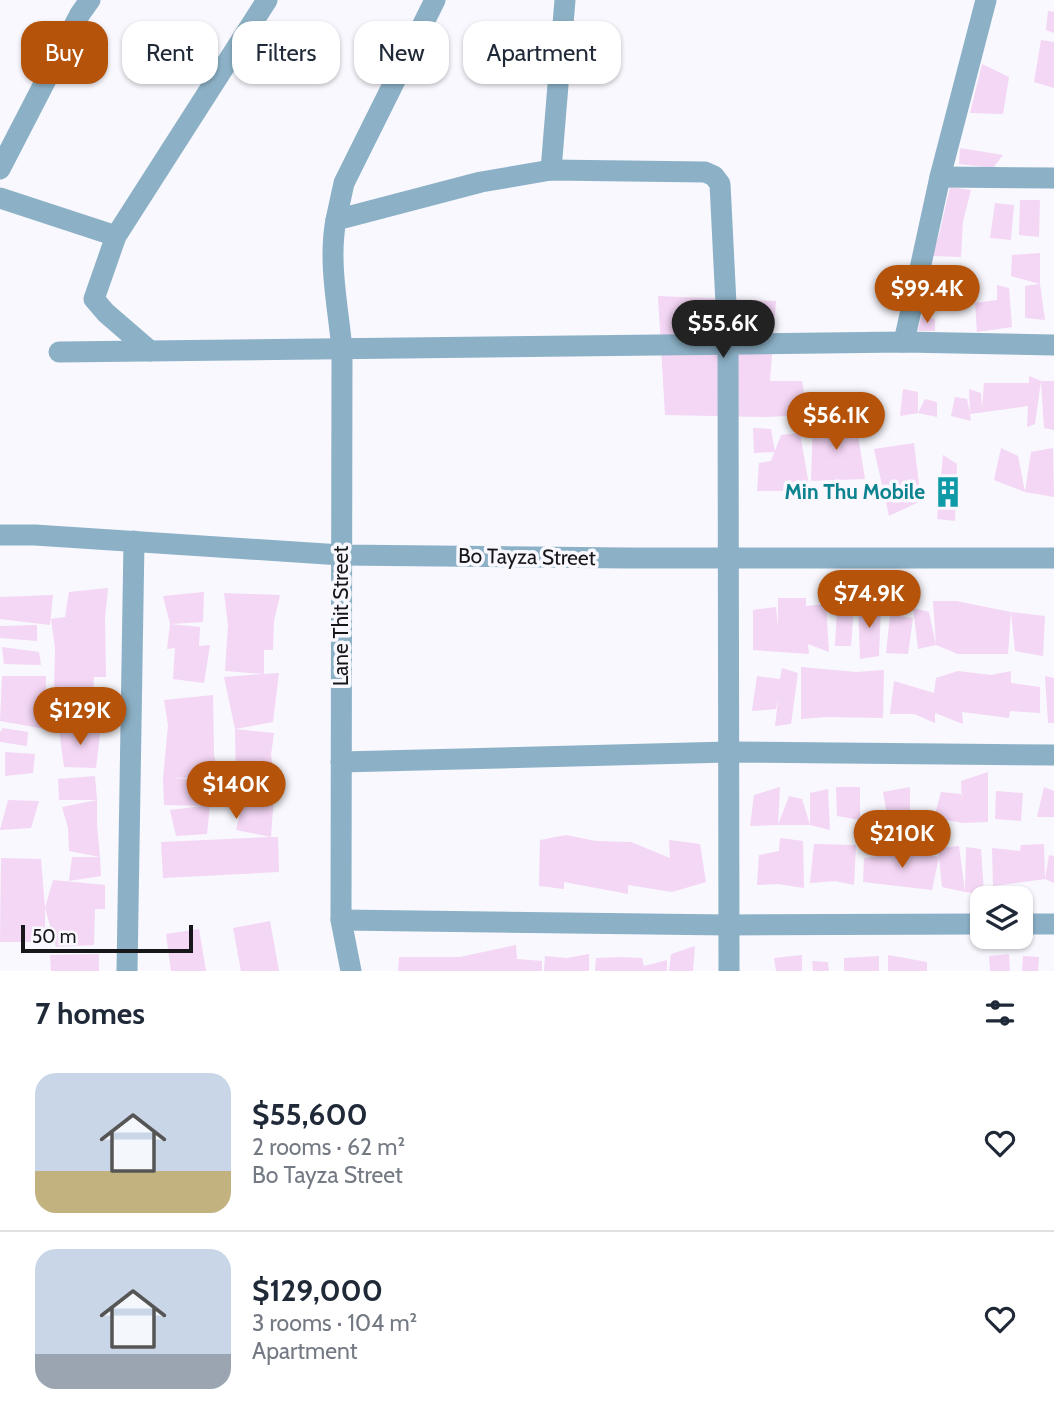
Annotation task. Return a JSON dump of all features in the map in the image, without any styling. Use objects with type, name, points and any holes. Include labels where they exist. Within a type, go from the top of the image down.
[{"type":"street","points":[[0,169],[80,14],[90,0]]},
{"type":"street","points":[[150,351],[94,299],[116,236],[267,0]]},
{"type":"street","name":"Lane Thit Street","points":[[351,971],[341,920],[342,349],[333,234],[344,183],[435,0]]},
{"type":"street","points":[[551,170],[565,0]]},
{"type":"street","points":[[904,342],[940,177],[986,0]]},
{"type":"street","points":[[336,219],[481,182],[551,170],[705,172],[714,176],[720,184],[728,344],[729,971]]},
{"type":"street","points":[[940,177],[1054,178]]},
{"type":"street","points":[[0,198],[116,236]]},
{"type":"street","points":[[58,352],[904,342],[1054,345]]},
{"type":"street","name":"Bo Tayza Street","points":[[0,536],[35,535],[341,555],[1054,558]]},
{"type":"street","points":[[127,971],[134,541]]},
{"type":"street","points":[[341,762],[729,752],[1054,755]]},
{"type":"street","points":[[341,920],[728,925],[970,924]]},
{"type":"street","points":[[1033,924],[1054,924]]},
{"type":"building","points":[[1048,11],[1054,12],[1054,33],[1046,30]]},
{"type":"building","points":[[1041,40],[1054,42],[1054,88],[1034,82]]},
{"type":"building","points":[[982,64],[1009,77],[1003,114],[970,113]]},
{"type":"building","points":[[960,148],[1003,155],[993,168],[959,164]]},
{"type":"building","points":[[950,187],[971,190],[963,222],[961,257],[931,256],[939,235]]},
{"type":"building","points":[[1020,200],[1040,200],[1039,237],[1019,235]]},
{"type":"building","points":[[995,203],[1014,205],[1011,240],[990,238]]},
{"type":"building","points":[[1040,253],[1040,284],[1011,276],[1012,255]]},
{"type":"building","points":[[1040,284],[1045,320],[1025,318],[1025,286]]},
{"type":"building","points":[[997,285],[1009,288],[1012,327],[977,332],[975,303],[997,300]]},
{"type":"building","points":[[658,296],[776,301],[770,381],[802,381],[808,415],[665,415]]},
{"type":"building","points":[[921,317],[935,319],[935,331],[918,331]]},
{"type":"building","points":[[1029,376],[1041,381],[1035,424],[1027,427],[1028,406],[970,414],[969,389],[981,393],[982,409],[984,383],[1029,383]]},
{"type":"building","points":[[1041,381],[1054,381],[1054,430],[1044,428]]},
{"type":"building","points":[[903,389],[918,392],[918,413],[900,416]]},
{"type":"building","points":[[955,397],[967,399],[971,421],[951,416]]},
{"type":"building","points":[[925,399],[937,402],[937,417],[918,413]]},
{"type":"building","points":[[813,420],[856,423],[865,479],[811,481]]},
{"type":"building","points":[[753,428],[771,429],[775,452],[754,453]]},
{"type":"building","points":[[800,433],[810,491],[757,491],[759,463],[771,461],[781,435]]},
{"type":"building","points":[[914,443],[921,501],[889,516],[874,449]]},
{"type":"building","points":[[1001,448],[1018,456],[1025,492],[994,480]]},
{"type":"building","points":[[1053,448],[1054,497],[1025,492],[1031,452]]},
{"type":"building","name":"Min Thu Mobile","points":[[943,455],[957,464],[955,521],[937,519]]},
{"type":"building","points":[[108,588],[105,618],[106,677],[94,677],[93,698],[110,698],[112,722],[62,721],[67,698],[90,698],[54,695],[55,648],[51,619],[65,617],[69,592]]},
{"type":"building","points":[[204,592],[203,622],[170,624],[163,596]]},
{"type":"building","points":[[224,593],[280,595],[274,621],[273,650],[264,650],[264,674],[225,671],[228,625]]},
{"type":"building","points":[[53,595],[50,625],[0,619],[0,597]]},
{"type":"building","points":[[778,598],[806,598],[806,606],[826,604],[829,652],[808,644],[809,654],[753,650],[753,610],[776,607],[778,627]]},
{"type":"building","points":[[933,601],[956,601],[1011,612],[1008,654],[958,654],[936,645]]},
{"type":"building","points":[[858,602],[881,606],[879,656],[860,659]]},
{"type":"building","points":[[854,606],[851,646],[835,646],[837,608]]},
{"type":"building","points":[[913,608],[929,612],[936,645],[918,649]]},
{"type":"building","points":[[1011,612],[1045,616],[1043,656],[1015,651]]},
{"type":"building","points":[[890,615],[913,618],[908,654],[886,653]]},
{"type":"building","points":[[170,624],[200,627],[199,646],[210,645],[204,683],[173,679],[175,648],[167,649]]},
{"type":"building","points":[[37,625],[37,641],[0,638],[0,626]]},
{"type":"building","points":[[2,647],[39,652],[41,665],[4,664]]},
{"type":"building","points":[[801,667],[856,672],[884,670],[883,718],[801,719]]},
{"type":"building","points":[[782,668],[798,673],[791,724],[775,726],[778,699],[776,709],[752,711],[757,676],[780,679]]},
{"type":"building","points":[[958,671],[991,675],[1011,671],[1011,683],[1040,687],[1040,713],[1010,711],[1009,718],[962,712],[963,724],[935,713],[935,723],[914,714],[890,714],[894,681],[934,693],[936,678]]},
{"type":"building","points":[[279,673],[273,722],[235,729],[224,677]]},
{"type":"building","points":[[2,676],[46,676],[45,729],[0,721]]},
{"type":"building","points":[[1045,676],[1054,678],[1054,723],[1048,723]]},
{"type":"building","points":[[213,695],[214,756],[221,777],[171,778],[206,780],[203,806],[164,805],[163,779],[168,725],[164,700]]},
{"type":"building","points":[[101,726],[96,768],[64,767],[59,729]]},
{"type":"building","points":[[3,728],[28,732],[27,746],[0,742]]},
{"type":"building","points":[[235,729],[274,733],[271,755],[275,780],[271,837],[236,830],[242,805],[236,781]]},
{"type":"building","points":[[5,752],[35,754],[33,773],[5,776]]},
{"type":"building","points":[[988,772],[988,822],[963,823],[934,818],[941,792],[961,794],[962,804],[961,781]]},
{"type":"building","points":[[95,776],[97,800],[59,800],[58,779]]},
{"type":"building","points":[[780,787],[778,825],[750,826],[754,795]]},
{"type":"building","points":[[836,787],[860,787],[860,820],[837,816]]},
{"type":"building","points":[[910,787],[910,824],[888,820],[883,792]]},
{"type":"building","points":[[1044,787],[1054,791],[1054,817],[1037,817]]},
{"type":"building","points":[[828,789],[830,830],[810,825],[810,793]]},
{"type":"building","points":[[996,791],[1023,793],[1021,821],[995,819]]},
{"type":"building","points":[[789,796],[802,799],[810,825],[778,825]]},
{"type":"building","points":[[8,800],[39,801],[31,828],[0,830]]},
{"type":"building","points":[[97,800],[100,857],[69,851],[68,828],[62,807]]},
{"type":"building","points":[[210,805],[207,834],[176,836],[170,810]]},
{"type":"building","points":[[566,835],[596,841],[631,842],[670,858],[669,840],[700,844],[706,882],[672,892],[628,885],[628,894],[564,882],[564,889],[539,886],[540,840]]},
{"type":"building","points":[[278,837],[279,872],[163,878],[161,842]]},
{"type":"building","points":[[780,838],[803,841],[804,888],[778,884],[757,885],[759,855],[779,851]]},
{"type":"building","points":[[814,844],[856,845],[854,885],[835,881],[810,883]]},
{"type":"building","points":[[1044,844],[1045,879],[993,886],[992,848],[1020,851],[1021,845]]},
{"type":"building","points":[[959,846],[965,892],[942,887],[938,848]]},
{"type":"building","points":[[966,847],[981,849],[983,886],[970,886],[970,893],[965,892]]},
{"type":"building","points":[[910,852],[939,857],[932,890],[863,882],[864,858]]},
{"type":"building","points":[[1049,855],[1054,856],[1054,883],[1045,879]]},
{"type":"building","points":[[72,857],[100,857],[101,876],[69,881]]},
{"type":"building","points":[[1,858],[41,859],[45,942],[0,942]]},
{"type":"building","points":[[53,880],[105,885],[105,909],[95,909],[94,945],[56,947],[45,908]]},
{"type":"building","points":[[270,921],[279,971],[241,971],[233,928]]},
{"type":"building","points":[[199,929],[206,971],[171,971],[166,934]]},
{"type":"building","points":[[516,945],[517,959],[542,961],[542,971],[398,971],[399,957],[460,957]]},
{"type":"building","points":[[695,946],[693,971],[669,971],[671,954]]},
{"type":"building","points":[[99,954],[99,971],[51,971],[50,955]]},
{"type":"building","points":[[589,954],[589,971],[544,971],[545,956],[567,958]]},
{"type":"building","points":[[1009,954],[1010,971],[990,971],[989,956]]},
{"type":"building","points":[[802,955],[802,971],[776,971],[774,958]]},
{"type":"building","points":[[888,955],[927,962],[927,971],[888,971]]},
{"type":"building","points":[[879,956],[879,971],[844,971],[844,958]]},
{"type":"building","points":[[1023,956],[1039,957],[1038,971],[1022,971]]},
{"type":"building","points":[[596,958],[642,958],[644,966],[667,960],[667,971],[595,971]]},
{"type":"building","points":[[812,961],[828,962],[829,971],[813,971]]},
{"type":"place","name":"Min Thu Mobile","points":[[948,492]]}]
